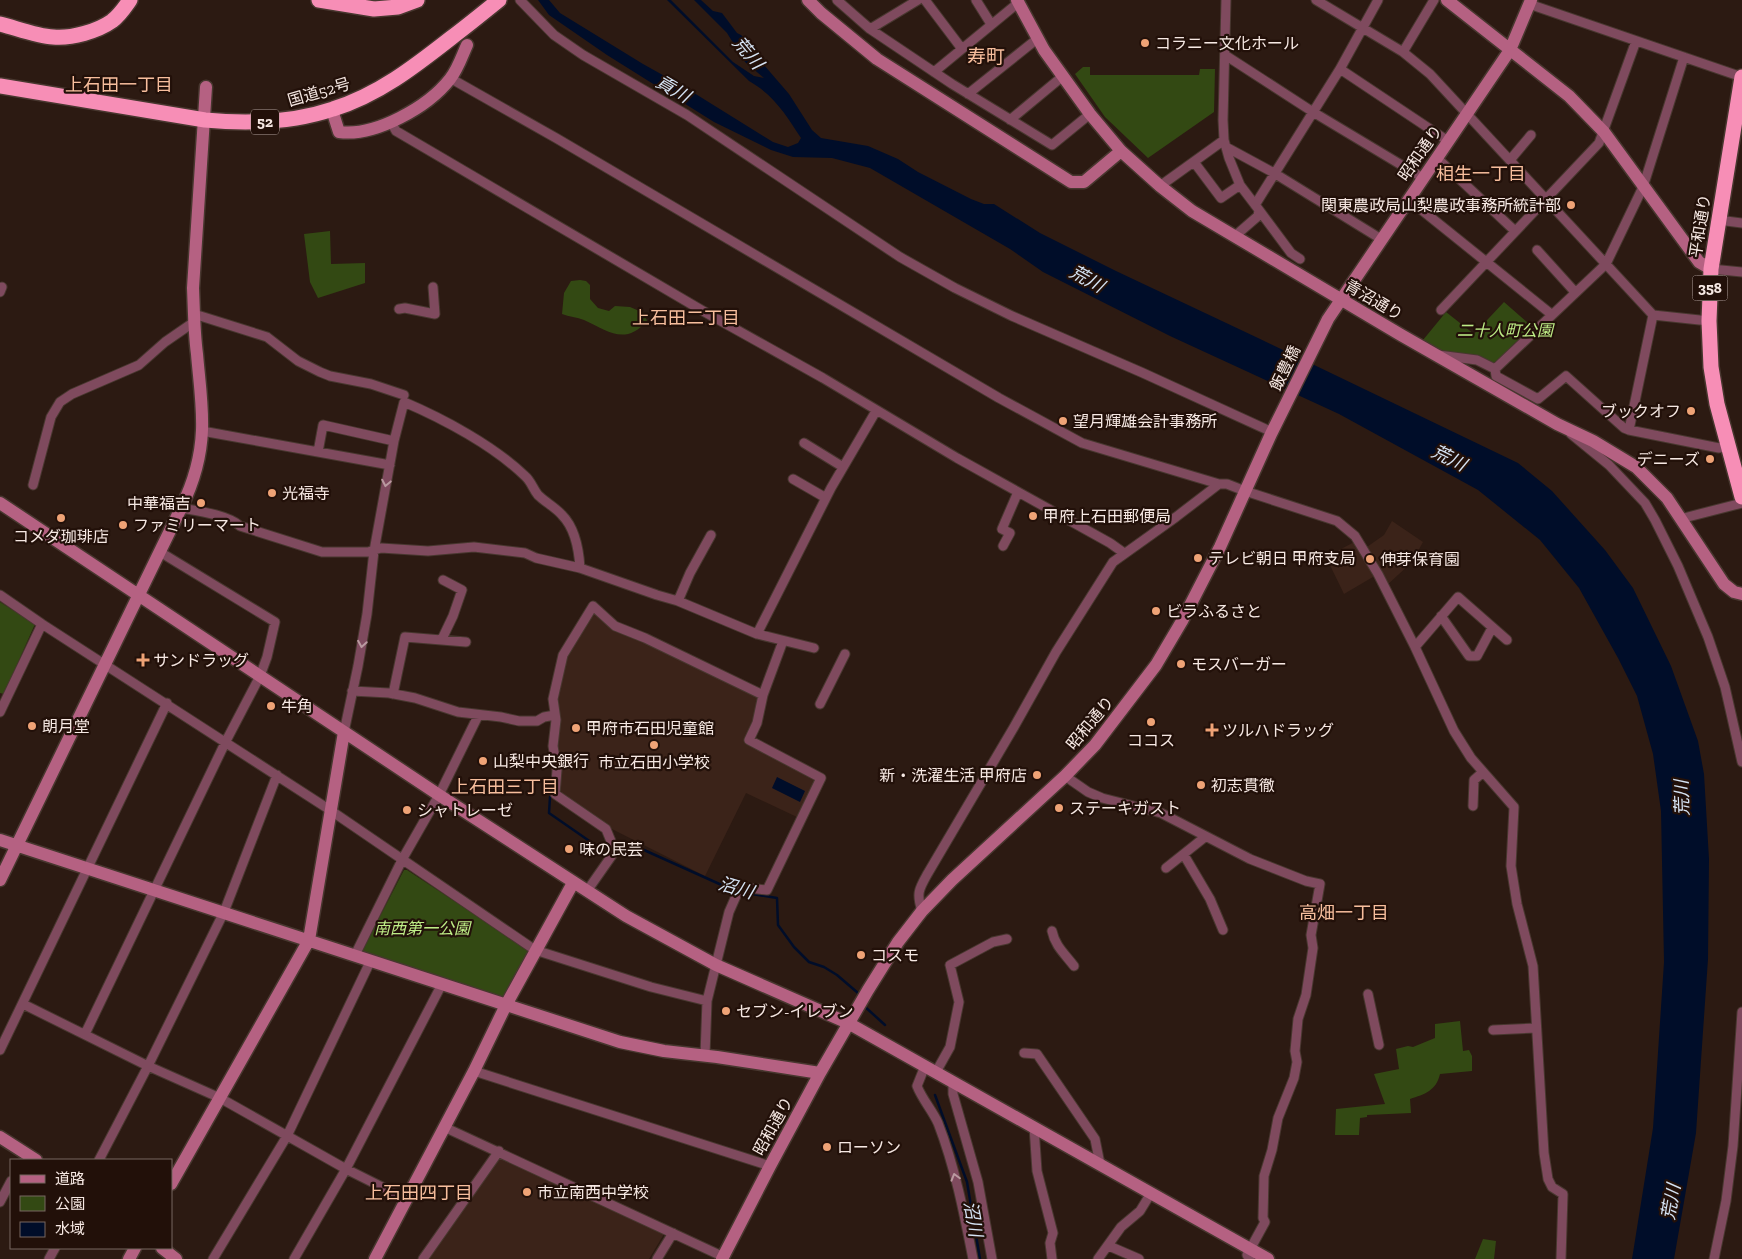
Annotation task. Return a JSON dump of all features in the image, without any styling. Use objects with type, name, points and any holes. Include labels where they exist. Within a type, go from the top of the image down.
[{"type":"highway","points":[[0,24],[48,37],[65,37],[105,25],[120,13],[130,0]]},
{"type":"highway","points":[[319,0],[374,9],[394,8],[417,0]]},
{"type":"highway","name":"国道52号","points":[[0,86],[205,120],[258,123],[285,120],[332,110],[366,96],[393,81],[418,64],[498,0]]},
{"type":"highway","name":"平和通り","points":[[1742,77],[1738,130],[1718,220],[1711,269],[1709,321],[1711,367],[1717,404],[1742,497]]},
{"type":"street","points":[[520,0],[554,35],[583,55],[687,115],[900,257],[941,281],[1012,316],[1272,432]]},
{"type":"street","points":[[808,0],[877,59],[1071,182],[1084,182],[1120,151]]},
{"type":"street","points":[[836,0],[870,29],[934,72],[1052,144],[1090,114]]},
{"type":"street","points":[[870,29],[918,0]]},
{"type":"street","points":[[925,0],[962,49]]},
{"type":"street","points":[[976,0],[991,24]]},
{"type":"street","points":[[1226,0],[1223,120],[1225,144],[1240,185],[1292,253],[1300,258]]},
{"type":"street","points":[[1316,0],[1402,52],[1430,74],[1653,315],[1709,321]]},
{"type":"street","points":[[1235,236],[1258,216],[1257,207],[1274,174],[1340,69],[1378,0]]},
{"type":"street","points":[[1402,52],[1434,0]]},
{"type":"street","points":[[1447,0],[1569,96],[1604,132],[1699,262],[1711,269],[1742,272]]},
{"type":"street","points":[[934,72],[1018,2]]},
{"type":"street","name":"青沼通り","points":[[1018,2],[1037,39],[1090,114],[1120,151],[1160,186],[1192,211],[1341,300],[1557,424],[1592,441],[1636,468],[1667,498],[1724,584],[1734,592],[1742,594]]},
{"type":"street","points":[[1530,2],[1742,77]]},
{"type":"street","name":"昭和通り","points":[[1328,320],[1510,50],[1530,2]]},
{"type":"street","points":[[968,94],[1037,39]]},
{"type":"street","points":[[1441,310],[1600,143],[1636,41]]},
{"type":"street","points":[[332,110],[339,132],[348,134],[391,122],[417,108],[437,92],[450,78],[467,45]]},
{"type":"street","points":[[1225,55],[1313,112],[1423,178]]},
{"type":"street","points":[[1495,369],[1606,264],[1643,187],[1684,57]]},
{"type":"street","points":[[1340,69],[1448,141]]},
{"type":"street","points":[[1010,120],[1062,76]]},
{"type":"street","points":[[450,78],[1000,398],[1082,443],[1219,484],[1227,484],[1337,521],[1356,536],[1378,574],[1415,647],[1454,731],[1482,773],[1514,807],[1511,866],[1517,904],[1533,966],[1544,1153],[1548,1180],[1552,1187],[1563,1194],[1561,1259]]},
{"type":"street","points":[[0,880],[182,508],[195,473],[202,431],[202,403],[194,318],[197,216],[206,87]]},
{"type":"street","points":[[391,122],[396,131],[404,136],[876,411],[1110,543],[1124,553]]},
{"type":"street","points":[[1510,160],[1531,135]]},
{"type":"street","points":[[1160,186],[1194,162],[1225,144]]},
{"type":"street","points":[[1225,144],[1381,239]]},
{"type":"street","points":[[1437,158],[1515,231]]},
{"type":"street","points":[[1194,162],[1221,198],[1240,185]]},
{"type":"street","points":[[1408,199],[1551,314]]},
{"type":"street","points":[[1718,220],[1742,222]]},
{"type":"street","points":[[1537,250],[1576,292]]},
{"type":"street","points":[[398,309],[405,308],[435,314],[433,287]]},
{"type":"street","points":[[1629,430],[1653,315]]},
{"type":"street","points":[[194,318],[267,337],[298,361],[320,372],[330,376],[371,384],[404,398],[489,447],[527,477],[538,494],[566,520],[579,547],[580,568]]},
{"type":"street","points":[[33,486],[51,417],[60,402],[72,394],[139,366],[194,318]]},
{"type":"street","name":"飯豊橋","points":[[1272,432],[1328,320]]},
{"type":"street","points":[[1436,354],[1478,360],[1495,369]]},
{"type":"street","points":[[1495,369],[1496,376],[1538,399],[1566,376],[1624,428],[1629,430],[1719,448],[1728,446]]},
{"type":"street","points":[[172,1182],[310,940],[330,810],[358,666],[374,550],[404,398]]},
{"type":"street","points":[[757,634],[826,498],[876,411]]},
{"type":"street","points":[[1557,424],[1609,465],[1645,503],[1678,566],[1708,637],[1725,687],[1742,762]]},
{"type":"street","points":[[318,452],[324,425],[394,441]]},
{"type":"street","points":[[202,431],[390,466]]},
{"type":"street","name":"昭和通り","points":[[723,1258],[820,1073],[856,1009],[898,942],[922,911],[952,880],[1065,776],[1095,745],[1156,665],[1182,621],[1220,547],[1272,432]]},
{"type":"street","points":[[804,443],[843,467]]},
{"type":"street","points":[[793,479],[826,498]]},
{"type":"street","points":[[922,911],[918,899],[918,891],[1014,728],[1056,652],[1101,579],[1113,562],[1124,553],[1219,484]]},
{"type":"street","points":[[1003,546],[1010,533],[1002,529],[1018,492]]},
{"type":"street","points":[[0,503],[439,795],[626,916],[716,965],[848,1024],[1151,1193],[1250,1254],[1268,1259]]},
{"type":"street","points":[[1680,518],[1742,503]]},
{"type":"street","points":[[182,508],[236,522],[240,526],[322,552],[352,553],[381,548],[428,551],[474,547],[525,553],[536,558],[580,568],[678,601],[757,634],[814,648]]},
{"type":"street","points":[[678,601],[690,573],[711,535]]},
{"type":"street","points":[[85,1034],[226,741],[260,676],[267,657],[275,622],[160,552]]},
{"type":"street","points":[[442,640],[462,590],[443,580]]},
{"type":"street","points":[[0,595],[403,858],[535,950],[651,987],[707,1001]]},
{"type":"street","points":[[1415,647],[1458,597],[1506,640]]},
{"type":"street","points":[[587,892],[615,851],[606,829],[555,794],[557,770],[553,746],[555,715],[553,699],[563,655],[592,606],[615,626],[763,695]]},
{"type":"street","points":[[1441,616],[1468,656],[1476,656],[1492,628]]},
{"type":"street","points":[[0,712],[3,699],[42,624]]},
{"type":"street","points":[[393,694],[405,637],[466,642]]},
{"type":"street","points":[[705,1055],[707,1001],[730,912],[740,887],[767,890],[821,778],[749,740],[757,723],[763,695],[783,641]]},
{"type":"street","points":[[820,704],[845,654]]},
{"type":"street","points":[[352,691],[393,694],[415,698],[458,712],[478,716],[501,717],[529,722],[555,715]]},
{"type":"street","points":[[0,1050],[167,703]]},
{"type":"street","points":[[355,955],[403,858],[439,795],[478,716]]},
{"type":"street","points":[[1473,806],[1474,780],[1482,773]]},
{"type":"street","points":[[100,1159],[224,912],[277,775]]},
{"type":"street","points":[[1065,776],[1088,792],[1102,798],[1161,813],[1250,859],[1320,884],[1311,934],[1313,948],[1306,994],[1298,1020],[1295,1051],[1297,1062],[1294,1078],[1278,1118],[1272,1150],[1264,1176],[1265,1222],[1250,1254]]},
{"type":"street","points":[[1166,868],[1205,837]]},
{"type":"street","points":[[0,840],[620,1042],[664,1051],[705,1055],[820,1073]]},
{"type":"street","points":[[1184,855],[1210,899],[1223,930]]},
{"type":"street","points":[[375,1259],[474,1071],[506,1005],[573,883]]},
{"type":"street","points":[[1052,931],[1060,950],[1074,966]]},
{"type":"street","points":[[973,1259],[961,1198],[950,1159],[931,1108],[917,1086],[950,1047],[959,1002],[950,965],[992,942],[1007,939]]},
{"type":"street","points":[[212,1259],[287,1136],[371,960]]},
{"type":"street","points":[[294,1259],[346,1169],[442,984]]},
{"type":"street","points":[[1368,994],[1378,1045]]},
{"type":"street","points":[[23,1004],[148,1066],[220,1098],[346,1169],[406,1199]]},
{"type":"street","points":[[1714,1259],[1726,1201],[1733,1146],[1742,1012]]},
{"type":"street","points":[[1493,1030],[1536,1028]]},
{"type":"street","points":[[1024,1053],[1037,1054],[1065,1093],[1095,1139],[1100,1164]]},
{"type":"street","points":[[474,1071],[770,1166]]},
{"type":"street","points":[[952,1082],[953,1094],[978,1182],[992,1259]]},
{"type":"street","points":[[444,1127],[499,1151],[723,1258]]},
{"type":"street","points":[[1034,1127],[1037,1171],[1053,1233],[1050,1243],[1052,1259]]},
{"type":"street","points":[[0,1137],[28,1158]]},
{"type":"street","points":[[423,1259],[499,1151]]},
{"type":"street","points":[[0,1202],[10,1183]]},
{"type":"street","points":[[1098,1259],[1121,1227],[1140,1211],[1151,1193]]},
{"type":"street","points":[[657,1259],[673,1233]]},
{"type":"street","points":[[1109,1246],[1139,1259]]},
{"type":"street","points":[[163,1249],[176,1259]]},
{"type":"shaded area","name":"伸芽保育園","points":[[1392,521],[1423,542],[1412,562],[1385,587],[1378,574],[1344,594],[1326,557],[1358,540],[1364,549],[1384,535]]},
{"type":"shaded area","name":"市立石田小学校","points":[[596,613],[612,629],[756,697],[759,701],[746,742],[813,778],[815,782],[797,817],[746,793],[705,876],[608,827],[559,791],[556,748],[557,697],[566,657],[589,615]]},
{"type":"shaded area","name":"市立南西中学校","points":[[500,1155],[664,1234],[649,1259],[426,1259]]},
{"type":"green space","points":[[1083,67],[1090,67],[1090,75],[1199,75],[1200,69],[1215,69],[1214,112],[1148,158],[1105,117],[1075,74]]},
{"type":"green space","points":[[330,231],[331,264],[365,263],[365,283],[318,298],[310,282],[304,234]]},
{"type":"green space","points":[[571,281],[586,281],[590,285],[590,299],[598,308],[609,311],[615,306],[630,307],[644,313],[647,321],[639,329],[624,335],[609,332],[581,319],[562,314],[564,293]]},
{"type":"green space","name":"二十人町公園","points":[[1504,302],[1535,329],[1495,369],[1443,353],[1423,340],[1446,312],[1474,334]]},
{"type":"green space","points":[[0,602],[35,624],[4,694],[0,693]]},
{"type":"green space","name":"南西第一公園","points":[[404,870],[407,870],[529,950],[502,1001],[362,951]]},
{"type":"green space","points":[[1460,1021],[1463,1051],[1469,1050],[1472,1056],[1472,1071],[1440,1074],[1433,1088],[1410,1099],[1411,1113],[1367,1115],[1367,1117],[1360,1118],[1359,1135],[1335,1135],[1336,1109],[1385,1104],[1374,1074],[1399,1069],[1396,1049],[1408,1046],[1413,1047],[1435,1038],[1435,1024]]},
{"type":"green space","points":[[1483,1239],[1496,1241],[1494,1259],[1475,1259]]},
{"type":"water","points":[[538,0],[549,0],[560,13],[773,142],[788,147],[798,143],[801,138],[772,99],[749,81],[667,0],[671,0],[733,62],[754,76],[764,78],[745,62],[727,33],[694,0],[701,0],[713,11],[722,13],[737,33],[759,52],[764,65],[789,94],[812,130],[821,138],[868,146],[898,159],[918,172],[971,199],[984,204],[994,204],[1040,233],[1116,271],[1518,463],[1552,491],[1605,550],[1633,588],[1671,666],[1698,741],[1704,774],[1709,859],[1708,959],[1696,1133],[1674,1259],[1632,1259],[1653,1128],[1664,962],[1661,811],[1653,754],[1637,696],[1618,658],[1579,588],[1540,540],[1478,490],[1339,414],[1170,336],[1043,272],[1010,249],[870,168],[832,158],[793,157],[771,150],[714,122],[607,55],[549,15]]},
{"type":"water","points":[[777,777],[805,791],[800,802],[772,788]]},
{"type":"waterway","name":"沼川","points":[[550,797],[549,813],[598,847],[611,848]]},
{"type":"waterway","name":"沼川","points":[[617,849],[644,850],[735,891]]},
{"type":"waterway","name":"沼川","points":[[740,892],[777,898],[778,925],[794,947],[809,962],[824,967],[837,975],[858,993],[858,996]]},
{"type":"waterway","name":"沼川","points":[[863,1005],[885,1025]]},
{"type":"waterway","name":"沼川","points":[[935,1095],[967,1182],[980,1259]]},
{"type":"place","name":"コラニー文化ホール","points":[[1145,43]]},
{"type":"place","name":"関東農政局山梨農政事務所統計部","points":[[1571,205]]},
{"type":"place","name":"ブックオフ","points":[[1691,411]]},
{"type":"place","name":"望月輝雄会計事務所","points":[[1063,421]]},
{"type":"place","name":"デニーズ","points":[[1710,459]]},
{"type":"place","name":"光福寺","points":[[272,493]]},
{"type":"place","name":"中華福吉","points":[[201,503]]},
{"type":"place","name":"甲府上石田郵便局","points":[[1033,516]]},
{"type":"place","name":"コメダ珈琲店","points":[[61,518]]},
{"type":"place","name":"ファミリーマート","points":[[123,525]]},
{"type":"place","name":"テレビ朝日 甲府支局","points":[[1198,558]]},
{"type":"place","name":"伸芽保育園","points":[[1370,559]]},
{"type":"place","name":"ビラふるさと","points":[[1156,611]]},
{"type":"place","name":"サンドラッグ","points":[[143,660]]},
{"type":"place","name":"モスバーガー","points":[[1181,664]]},
{"type":"place","name":"牛角","points":[[271,706]]},
{"type":"place","name":"ココス","points":[[1151,722]]},
{"type":"place","name":"朗月堂","points":[[32,726]]},
{"type":"place","name":"甲府市石田児童館","points":[[576,728]]},
{"type":"place","name":"ツルハドラッグ","points":[[1212,730]]},
{"type":"place","name":"市立石田小学校","points":[[654,745]]},
{"type":"place","name":"山梨中央銀行","points":[[483,761]]},
{"type":"place","name":"新・洗濯生活 甲府店","points":[[1037,775]]},
{"type":"place","name":"初志貫徹","points":[[1201,785]]},
{"type":"place","name":"ステーキガスト","points":[[1059,808]]},
{"type":"place","name":"シャトレーゼ","points":[[407,810]]},
{"type":"place","name":"味の民芸","points":[[569,849]]},
{"type":"place","name":"コスモ","points":[[861,955]]},
{"type":"place","name":"セブン-イレブン","points":[[726,1011]]},
{"type":"place","name":"ローソン","points":[[827,1147]]},
{"type":"place","name":"市立南西中学校","points":[[527,1192]]},
{"type":"district","name":"寿町","points":[[986,56]]},
{"type":"district","name":"上石田一丁目","points":[[119,85]]},
{"type":"district","name":"相生一丁目","points":[[1481,174]]},
{"type":"district","name":"上石田二丁目","points":[[686,318]]},
{"type":"district","name":"上石田三丁目","points":[[505,787]]},
{"type":"district","name":"高畑一丁目","points":[[1344,913]]},
{"type":"district","name":"上石田四丁目","points":[[419,1193]]},
{"type":"water label","name":"荒川","points":[[748,53]]},
{"type":"water label","name":"貢川","points":[[673,89]]},
{"type":"water label","name":"荒川","points":[[1087,279]]},
{"type":"water label","name":"荒川","points":[[1449,458]]},
{"type":"water label","name":"荒川","points":[[1682,798]]},
{"type":"water label","name":"荒川","points":[[1671,1202]]}]
